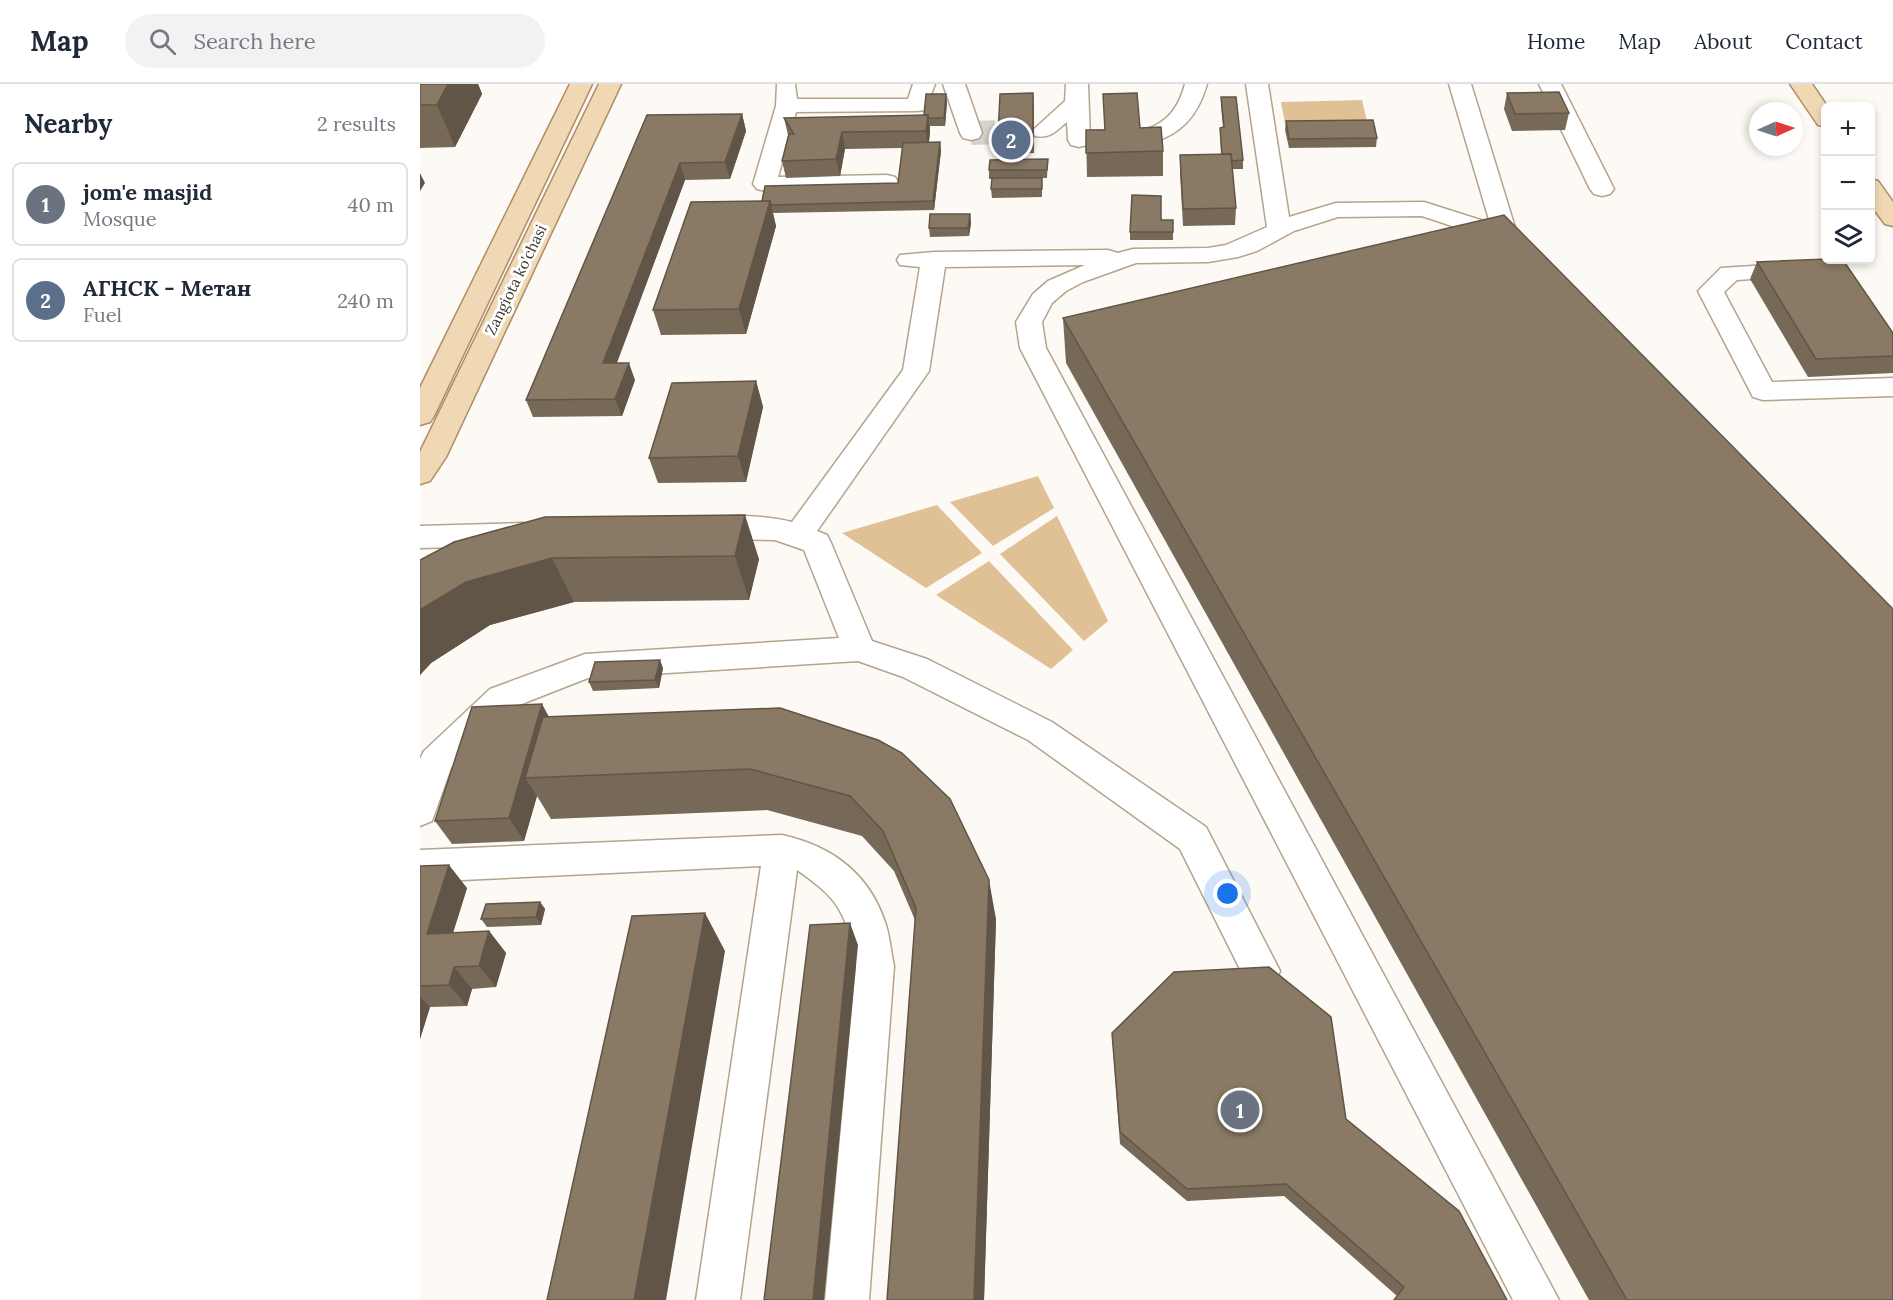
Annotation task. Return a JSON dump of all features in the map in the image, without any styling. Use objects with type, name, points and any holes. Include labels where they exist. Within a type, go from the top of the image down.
[{"type":"main road","name":"Zangiota ko'chasi","points":[[420,416],[581,84]]},
{"type":"main road","name":"Zangiota ko'chasi","points":[[420,474],[437,446],[609,84]]},
{"type":"main road","points":[[1801,84],[1821,113]]},
{"type":"main road","points":[[1875,193],[1893,219]]},
{"type":"street","points":[[887,182],[765,184],[786,95],[917,105],[924,84]]},
{"type":"street","points":[[954,84],[971,133]]},
{"type":"street","points":[[1140,138],[1158,134],[1184,116],[1196,84]]},
{"type":"street","points":[[1257,84],[1279,230]]},
{"type":"street","points":[[1460,84],[1506,236],[1539,270]]},
{"type":"street","points":[[1550,84],[1602,189]]},
{"type":"street","points":[[1043,131],[1076,93]]},
{"type":"street","points":[[1076,93],[1079,140]]},
{"type":"street","points":[[800,534],[832,485],[916,371],[921,260],[1208,255],[1248,246],[1279,230],[1336,210],[1424,209],[1506,236]]},
{"type":"street","points":[[1133,256],[1074,277],[1057,286],[1042,299],[1029,322],[1033,348],[1537,1300]]},
{"type":"street","points":[[1823,269],[1730,273],[1711,291],[1763,391],[1893,387]]},
{"type":"street","points":[[681,530],[774,527],[800,534],[816,543],[859,649]]},
{"type":"street","points":[[420,537],[552,533]]},
{"type":"street","points":[[420,811],[436,761],[502,698],[585,666],[859,649],[915,668],[1040,731],[1193,838],[1261,971]]},
{"type":"street","points":[[718,1300],[782,850]]},
{"type":"street","points":[[420,866],[782,850],[804,855],[831,873],[851,891],[867,924],[875,966],[847,1300]]},
{"type":"shaded area","points":[[1362,100],[1367,121],[1285,123],[1281,102]]},
{"type":"shaded area","points":[[1038,476],[1054,508],[993,546],[950,502]]},
{"type":"shaded area","points":[[937,505],[982,553],[926,588],[842,533]]},
{"type":"shaded area","points":[[1057,516],[1108,621],[1084,641],[1000,554]]},
{"type":"shaded area","points":[[989,561],[1073,650],[1051,669],[936,595]]},
{"type":"building","points":[[420,84],[448,84],[437,105],[420,105]]},
{"type":"building","points":[[1559,92],[1569,113],[1515,114],[1507,93]]},
{"type":"building","points":[[1033,93],[1033,136],[998,137],[1000,94]]},
{"type":"building","points":[[1137,93],[1140,128],[1161,127],[1163,151],[1086,153],[1086,130],[1105,130],[1103,94]]},
{"type":"building","points":[[926,94],[946,94],[944,118],[928,118],[928,115],[924,115]]},
{"type":"building","points":[[1221,97],[1236,97],[1243,160],[1232,161],[1231,154],[1222,154],[1220,128],[1224,127]]},
{"type":"building","points":[[742,114],[725,162],[680,163],[603,363],[629,363],[615,399],[526,400],[647,115]]},
{"type":"building","points":[[928,115],[926,131],[842,132],[836,159],[782,161],[789,134],[794,134],[784,118]]},
{"type":"building","points":[[1373,120],[1377,138],[1289,139],[1286,121]]},
{"type":"building","points":[[940,142],[933,201],[771,205],[770,201],[762,201],[765,186],[898,183],[903,143]]},
{"type":"building","points":[[1231,154],[1236,208],[1183,209],[1180,155]]},
{"type":"building","points":[[1048,159],[1047,170],[989,170],[990,160]]},
{"type":"building","points":[[992,178],[1042,178],[1042,189],[991,189]]},
{"type":"building","points":[[1132,195],[1161,196],[1161,220],[1173,220],[1173,232],[1130,232]]},
{"type":"building","points":[[770,201],[739,309],[653,310],[691,202]]},
{"type":"building","points":[[930,214],[970,214],[968,228],[929,228]]},
{"type":"building","points":[[1504,215],[1893,609],[1893,1300],[1627,1300],[1063,318]]},
{"type":"building","points":[[1821,259],[1821,264],[1846,264],[1893,333],[1893,356],[1816,359],[1757,262]]},
{"type":"building","points":[[756,381],[738,456],[649,458],[672,383]]},
{"type":"building","points":[[745,515],[735,556],[552,558],[466,582],[420,610],[420,560],[454,542],[545,517]]},
{"type":"building","points":[[660,660],[655,680],[589,682],[595,662]]},
{"type":"building","points":[[542,704],[509,818],[435,821],[472,707]]},
{"type":"building","points":[[780,708],[878,740],[902,753],[950,799],[989,880],[974,1300],[887,1300],[916,908],[883,831],[850,796],[750,769],[525,778],[543,717]]},
{"type":"building","points":[[449,865],[427,934],[489,931],[479,966],[454,967],[449,985],[420,986],[420,866]]},
{"type":"building","points":[[540,902],[536,917],[481,919],[486,904]]},
{"type":"building","points":[[705,913],[634,1300],[547,1300],[632,916]]},
{"type":"building","points":[[850,923],[813,1300],[764,1300],[810,925]]},
{"type":"building","points":[[1269,967],[1331,1017],[1346,1119],[1459,1211],[1507,1300],[1394,1300],[1404,1287],[1286,1184],[1187,1189],[1120,1132],[1112,1033],[1174,972]]},
{"type":"tunnel","points":[[971,133],[1043,131]]},
{"type":"place","name":"АГНСК - Метан","points":[[1011,140]]},
{"type":"place","name":"jom'e masjid","points":[[1240,1110]]}]
